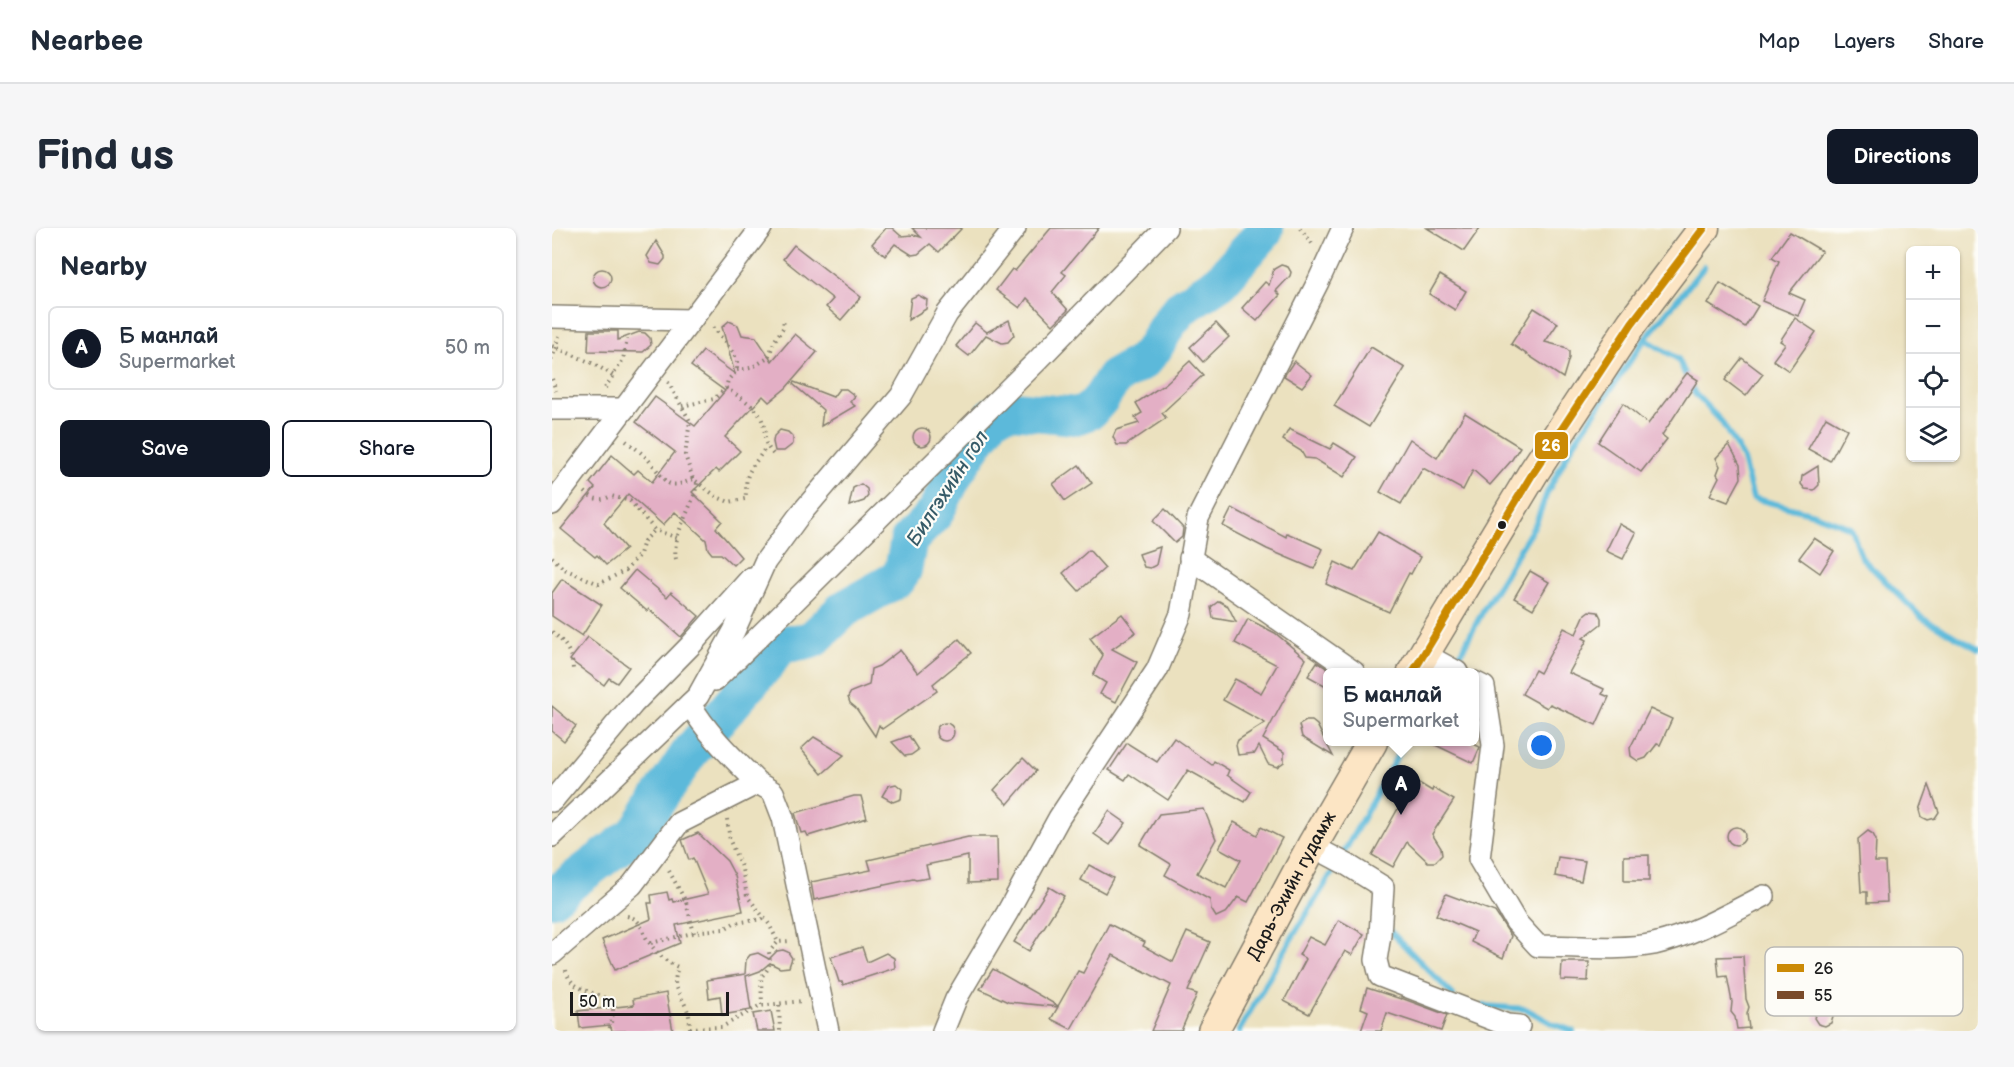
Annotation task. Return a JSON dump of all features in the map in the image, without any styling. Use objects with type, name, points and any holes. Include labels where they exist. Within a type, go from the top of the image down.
[{"type":"main road","points":[[1435,666],[1546,453],[1632,323],[1704,228]]},
{"type":"main road","name":"Дарь-Эхийн гудамж","points":[[1213,1031],[1331,856],[1370,746]]},
{"type":"street","points":[[552,504],[761,228]]},
{"type":"street","points":[[552,801],[633,704],[690,646],[765,562],[798,517],[901,396],[947,314],[1015,228]]},
{"type":"street","points":[[552,836],[695,705],[1166,228]]},
{"type":"street","points":[[943,1031],[956,999],[1059,818],[1157,670],[1181,614],[1198,518],[1343,228]]},
{"type":"street","points":[[552,317],[694,316]]},
{"type":"street","points":[[552,409],[624,409]]},
{"type":"street","points":[[1190,558],[1348,668]]},
{"type":"street","points":[[695,705],[734,631],[765,562]]},
{"type":"street","points":[[1479,684],[1484,687],[1492,745],[1479,859],[1516,922],[1538,946],[1620,947],[1655,944],[1705,926],[1764,896]]},
{"type":"street","points":[[695,705],[730,755],[758,783],[772,792],[783,818],[828,1031]]},
{"type":"street","points":[[555,952],[632,885],[679,823],[758,783]]},
{"type":"street","points":[[1331,856],[1383,887],[1376,960],[1380,976],[1507,1025],[1519,1026]]},
{"type":"path","points":[[1300,228],[1305,234]]},
{"type":"path","points":[[694,316],[710,323],[734,354],[737,370]]},
{"type":"path","points":[[682,406],[714,399],[726,388],[728,380],[737,370],[751,368],[768,358],[783,328],[784,318]]},
{"type":"path","points":[[552,346],[613,375]]},
{"type":"path","points":[[600,409],[602,394],[613,375],[619,370],[625,354]]},
{"type":"path","points":[[653,371],[670,384],[690,421],[686,455],[695,481],[696,494],[678,538],[676,559]]},
{"type":"path","points":[[695,481],[717,497],[729,502],[745,499],[748,489],[747,478],[766,446],[762,419],[746,402],[726,388]]},
{"type":"path","points":[[605,433],[625,441],[642,453],[654,465],[664,481],[684,484],[695,481]]},
{"type":"path","points":[[766,446],[774,455]]},
{"type":"path","points":[[570,479],[596,499],[604,500],[611,496],[630,501],[655,530],[678,538]]},
{"type":"path","points":[[552,557],[564,569],[599,584],[626,570],[640,554],[644,541],[655,530]]},
{"type":"path","points":[[552,632],[562,640],[572,656],[573,669]]},
{"type":"path","points":[[722,801],[730,841],[742,869],[747,896],[778,942]]},
{"type":"path","points":[[655,854],[665,864],[686,902],[694,933]]},
{"type":"path","points":[[609,905],[619,914],[633,917],[642,924],[651,943],[667,963],[678,966],[674,980],[678,996],[686,1005],[690,1030],[722,1027],[762,1005],[779,1005],[780,1031]]},
{"type":"path","points":[[651,943],[724,929],[734,923],[764,919]]},
{"type":"path","points":[[778,942],[783,943],[807,936]]},
{"type":"path","points":[[762,1005],[761,977],[768,969],[769,952],[778,942]]},
{"type":"path","points":[[555,952],[564,962],[567,976],[579,988],[606,997],[613,1003],[614,1014],[609,1031]]},
{"type":"building","points":[[886,228],[892,228],[901,236],[921,237],[912,228],[962,228],[939,252],[930,244],[918,254],[912,255],[895,244],[885,256],[872,244]]},
{"type":"building","points":[[1051,228],[1099,228],[1062,272],[1066,275],[1052,292],[1068,310],[1053,325],[1027,298],[1020,308],[996,290],[1012,269],[1015,271]]},
{"type":"building","points":[[1427,228],[1480,228],[1464,251]]},
{"type":"building","points":[[1790,232],[1822,251],[1789,293],[1805,300],[1798,316],[1762,301],[1779,261],[1772,257]]},
{"type":"building","points":[[656,241],[665,256],[660,265],[651,263],[647,256]]},
{"type":"building","points":[[794,245],[861,297],[841,320],[826,307],[833,299],[783,259]]},
{"type":"building","points":[[1281,265],[1288,267],[1291,272],[1290,276],[1276,291],[1280,295],[1257,321],[1242,308],[1265,282],[1269,285],[1274,269]]},
{"type":"building","points":[[602,269],[608,272],[611,278],[608,284],[602,287],[596,284],[593,278],[596,272]]},
{"type":"building","points":[[1440,275],[1466,291],[1455,310],[1429,294]]},
{"type":"building","points":[[1720,283],[1758,306],[1745,327],[1708,304]]},
{"type":"building","points":[[918,295],[927,300],[926,309],[908,320],[911,298]]},
{"type":"building","points":[[1534,308],[1558,323],[1545,342],[1564,347],[1569,351],[1563,378],[1511,344]]},
{"type":"building","points":[[1795,318],[1816,332],[1789,371],[1773,360],[1785,344],[1780,341]]},
{"type":"building","points":[[1009,320],[1014,335],[1008,342],[1002,343],[986,335],[969,356],[956,346],[975,323],[987,332]]},
{"type":"building","points":[[729,321],[738,325],[742,335],[756,337],[772,361],[795,334],[817,352],[786,388],[769,402],[763,396],[725,437],[740,451],[719,472],[716,469],[692,492],[722,521],[716,528],[741,557],[733,565],[721,554],[712,554],[706,540],[675,512],[663,525],[628,494],[604,523],[626,549],[606,565],[597,555],[595,557],[561,529],[595,488],[590,483],[612,455],[634,474],[638,470],[652,482],[675,452],[636,422],[655,397],[695,426],[725,391],[691,366],[703,351],[735,374],[722,327]]},
{"type":"building","points":[[1216,323],[1229,337],[1203,362],[1190,347]]},
{"type":"building","points":[[589,331],[618,331],[618,340],[639,332],[645,333],[650,338],[651,345],[643,352],[588,351]]},
{"type":"building","points":[[1371,347],[1405,368],[1369,427],[1334,406]]},
{"type":"building","points":[[1742,358],[1763,374],[1746,396],[1725,380]]},
{"type":"building","points":[[1190,361],[1203,375],[1162,413],[1166,418],[1126,445],[1117,445],[1113,437],[1116,430],[1139,423],[1135,417],[1142,413],[1136,403],[1165,384]]},
{"type":"building","points":[[1294,361],[1312,375],[1302,387],[1284,376]]},
{"type":"building","points":[[1687,373],[1698,380],[1662,435],[1667,439],[1641,472],[1598,442],[1623,403],[1648,424]]},
{"type":"building","points":[[794,382],[833,397],[839,389],[846,389],[855,396],[850,402],[855,406],[821,426],[823,410],[793,384]]},
{"type":"building","points":[[1465,413],[1520,447],[1490,485],[1473,470],[1463,490],[1423,468],[1401,504],[1380,492],[1410,439],[1437,458]]},
{"type":"building","points":[[1826,417],[1847,429],[1830,461],[1808,449]]},
{"type":"building","points":[[922,428],[928,431],[931,437],[928,443],[922,446],[916,443],[913,437],[916,431]]},
{"type":"building","points":[[1289,429],[1330,449],[1334,443],[1357,457],[1344,477],[1315,459],[1305,458],[1301,451],[1283,440]]},
{"type":"building","points":[[780,430],[788,432],[793,437],[793,444],[784,451],[775,451],[774,436]]},
{"type":"building","points":[[1729,444],[1740,465],[1741,478],[1728,502],[1710,495],[1719,477],[1717,474],[1720,466],[1716,458]]},
{"type":"building","points":[[1079,465],[1092,483],[1065,501],[1053,484]]},
{"type":"building","points":[[1818,466],[1819,485],[1814,490],[1805,489],[1801,484],[1802,476]]},
{"type":"building","points":[[861,484],[867,489],[868,496],[864,501],[849,506],[853,488]]},
{"type":"building","points":[[1232,508],[1286,537],[1287,533],[1323,549],[1314,569],[1267,549],[1223,526]]},
{"type":"building","points":[[1165,509],[1183,528],[1182,537],[1175,543],[1153,521]]},
{"type":"building","points":[[1619,524],[1636,533],[1623,559],[1606,551]]},
{"type":"building","points":[[1378,532],[1420,557],[1389,612],[1326,584],[1335,562],[1354,571]]},
{"type":"building","points":[[1814,538],[1834,551],[1820,573],[1799,558]]},
{"type":"building","points":[[1160,547],[1156,565],[1150,568],[1144,567],[1139,554]]},
{"type":"building","points":[[1089,550],[1105,568],[1079,591],[1063,573]]},
{"type":"building","points":[[635,570],[667,597],[671,592],[699,616],[681,637],[620,588]]},
{"type":"building","points":[[1530,571],[1549,582],[1533,609],[1514,598]]},
{"type":"building","points":[[562,579],[602,605],[582,636],[552,616],[552,593]]},
{"type":"building","points":[[1219,601],[1228,606],[1236,622],[1213,618],[1211,607]]},
{"type":"building","points":[[1589,611],[1598,612],[1601,624],[1583,638],[1587,640],[1569,673],[1604,689],[1602,694],[1609,697],[1596,725],[1550,704],[1547,708],[1522,694],[1535,670],[1540,673],[1564,628],[1576,634],[1585,614]]},
{"type":"building","points":[[1122,614],[1136,632],[1112,649],[1137,662],[1116,702],[1100,694],[1106,683],[1093,675],[1103,655],[1090,638]]},
{"type":"building","points":[[1248,619],[1275,633],[1306,659],[1263,739],[1284,752],[1284,762],[1277,767],[1268,764],[1259,746],[1255,753],[1238,755],[1236,745],[1238,740],[1265,723],[1223,700],[1235,679],[1261,693],[1277,665],[1235,643]]},
{"type":"building","points":[[588,637],[629,667],[617,683],[609,678],[604,685],[570,660]]},
{"type":"building","points":[[959,639],[971,653],[933,684],[937,691],[882,729],[879,725],[875,736],[850,703],[848,697],[851,692],[869,685],[871,669],[879,666],[900,650],[918,673]]},
{"type":"building","points":[[1317,662],[1326,668],[1323,668],[1323,684],[1308,676]]},
{"type":"building","points":[[552,706],[576,726],[564,741],[552,731]]},
{"type":"building","points":[[1650,709],[1672,719],[1660,745],[1657,744],[1646,758],[1638,761],[1631,756],[1630,748]]},
{"type":"building","points":[[1312,721],[1317,725],[1323,737],[1323,746],[1328,746],[1333,756],[1302,737],[1299,725]]},
{"type":"building","points":[[945,723],[951,726],[954,732],[951,738],[945,741],[939,738],[936,732],[939,726]]},
{"type":"building","points":[[909,736],[918,750],[905,756],[892,742]]},
{"type":"building","points":[[814,737],[844,755],[822,774],[801,749]]},
{"type":"building","points":[[1174,738],[1212,765],[1214,761],[1229,770],[1227,775],[1251,792],[1245,802],[1188,770],[1168,800],[1129,774],[1125,780],[1109,770],[1127,743],[1157,762]]},
{"type":"building","points":[[1437,746],[1480,747],[1473,763]]},
{"type":"building","points":[[1023,758],[1036,771],[1008,804],[994,790]]},
{"type":"building","points":[[1414,780],[1454,800],[1432,834],[1441,848],[1442,855],[1435,862],[1428,862],[1407,842],[1393,867],[1372,855]]},
{"type":"building","points":[[896,784],[902,789],[901,799],[893,802],[882,796],[888,786]]},
{"type":"building","points":[[1929,785],[1939,812],[1935,818],[1928,820],[1922,817],[1920,810]]},
{"type":"building","points":[[861,796],[867,818],[808,836],[806,832],[801,833],[795,813]]},
{"type":"building","points":[[1204,809],[1216,839],[1197,873],[1226,888],[1241,860],[1219,848],[1234,822],[1257,835],[1261,827],[1282,838],[1248,902],[1238,897],[1227,912],[1216,917],[1211,909],[1210,900],[1165,875],[1171,864],[1140,845],[1159,814]]},
{"type":"building","points":[[1109,811],[1126,823],[1110,845],[1094,834]]},
{"type":"building","points":[[1732,827],[1740,827],[1745,832],[1743,843],[1732,845],[1727,840],[1727,832]]},
{"type":"building","points":[[1868,831],[1876,840],[1875,862],[1885,862],[1887,902],[1867,903],[1867,892],[1861,892],[1858,839]]},
{"type":"building","points":[[698,833],[727,861],[735,876],[743,911],[676,925],[680,943],[615,970],[602,940],[651,919],[648,903],[652,903],[651,895],[667,892],[669,900],[672,899],[673,902],[708,894],[693,858],[689,860],[682,840]]},
{"type":"building","points":[[968,837],[997,837],[998,882],[968,883],[968,856],[926,865],[929,878],[913,879],[814,900],[811,882],[871,870],[868,860]]},
{"type":"building","points":[[1649,855],[1649,881],[1624,881],[1624,856]]},
{"type":"building","points":[[1558,857],[1585,861],[1581,881],[1555,876]]},
{"type":"building","points":[[1089,865],[1113,878],[1105,893],[1081,880]]},
{"type":"building","points":[[1049,887],[1064,896],[1029,951],[1014,942]]},
{"type":"building","points":[[1446,894],[1495,912],[1511,936],[1503,958],[1471,942],[1475,932],[1436,915]]},
{"type":"building","points":[[1339,920],[1364,934],[1352,955],[1345,951],[1309,1014],[1284,1001],[1306,959],[1299,955],[1309,937],[1325,945]]},
{"type":"building","points":[[1109,924],[1145,942],[1143,946],[1173,962],[1187,932],[1210,942],[1188,991],[1197,994],[1181,1031],[1151,1031],[1171,985],[1113,955],[1071,1029],[1051,1019],[1058,1007],[1008,1002],[980,989],[993,969],[1058,1006],[1078,971],[1083,973]]},
{"type":"building","points":[[862,947],[867,962],[886,953],[894,958],[895,968],[843,985],[839,982],[831,957]]},
{"type":"building","points":[[777,951],[788,952],[792,958],[789,967],[780,968],[770,963],[760,971],[746,976],[751,1010],[722,1015],[720,996],[709,998],[707,980],[745,974],[746,960],[750,955],[758,953],[769,959]]},
{"type":"building","points":[[1743,956],[1749,1028],[1737,1029],[1735,1017],[1731,1012],[1732,1002],[1727,976],[1719,977],[1717,957]]},
{"type":"building","points":[[1562,962],[1589,962],[1588,981],[1561,980]]},
{"type":"building","points":[[1367,988],[1447,1015],[1441,1031],[1387,1013],[1381,1031],[1361,1031],[1368,1011],[1361,1008]]},
{"type":"building","points":[[666,993],[673,1031],[612,1031],[610,1025],[580,1028],[578,1011],[634,1005],[633,999]]},
{"type":"building","points":[[771,1011],[775,1031],[757,1031],[753,1014]]},
{"type":"building","points":[[1815,1016],[1833,1016],[1831,1023],[1825,1026],[1818,1024]]},
{"type":"waterway","name":"Билгэхийн гол","points":[[552,898],[635,834],[690,752],[780,647],[813,639],[844,609],[897,579],[903,570],[909,540],[935,513],[956,471],[994,415],[1013,410],[1076,416],[1090,411],[1114,378],[1143,361],[1182,307],[1221,281],[1265,228]]},
{"type":"waterway","points":[[1454,666],[1484,609],[1536,523],[1547,493],[1572,446],[1645,339],[1704,267]]},
{"type":"waterway","points":[[1645,339],[1678,359],[1695,394],[1721,421],[1742,456],[1753,498],[1814,514],[1851,528],[1861,557],[1922,618],[1978,649]]},
{"type":"waterway","points":[[1239,1031],[1287,946],[1338,863],[1403,746]]},
{"type":"waterway","points":[[1387,928],[1453,995]]},
{"type":"waterway","points":[[1483,1006],[1526,1009],[1553,1024],[1573,1031]]},
{"type":"transit line","name":"26","points":[[1415,668],[1533,473],[1632,323],[1704,228]]},
{"type":"place","name":"Б манлай","points":[[1401,815]]}]
